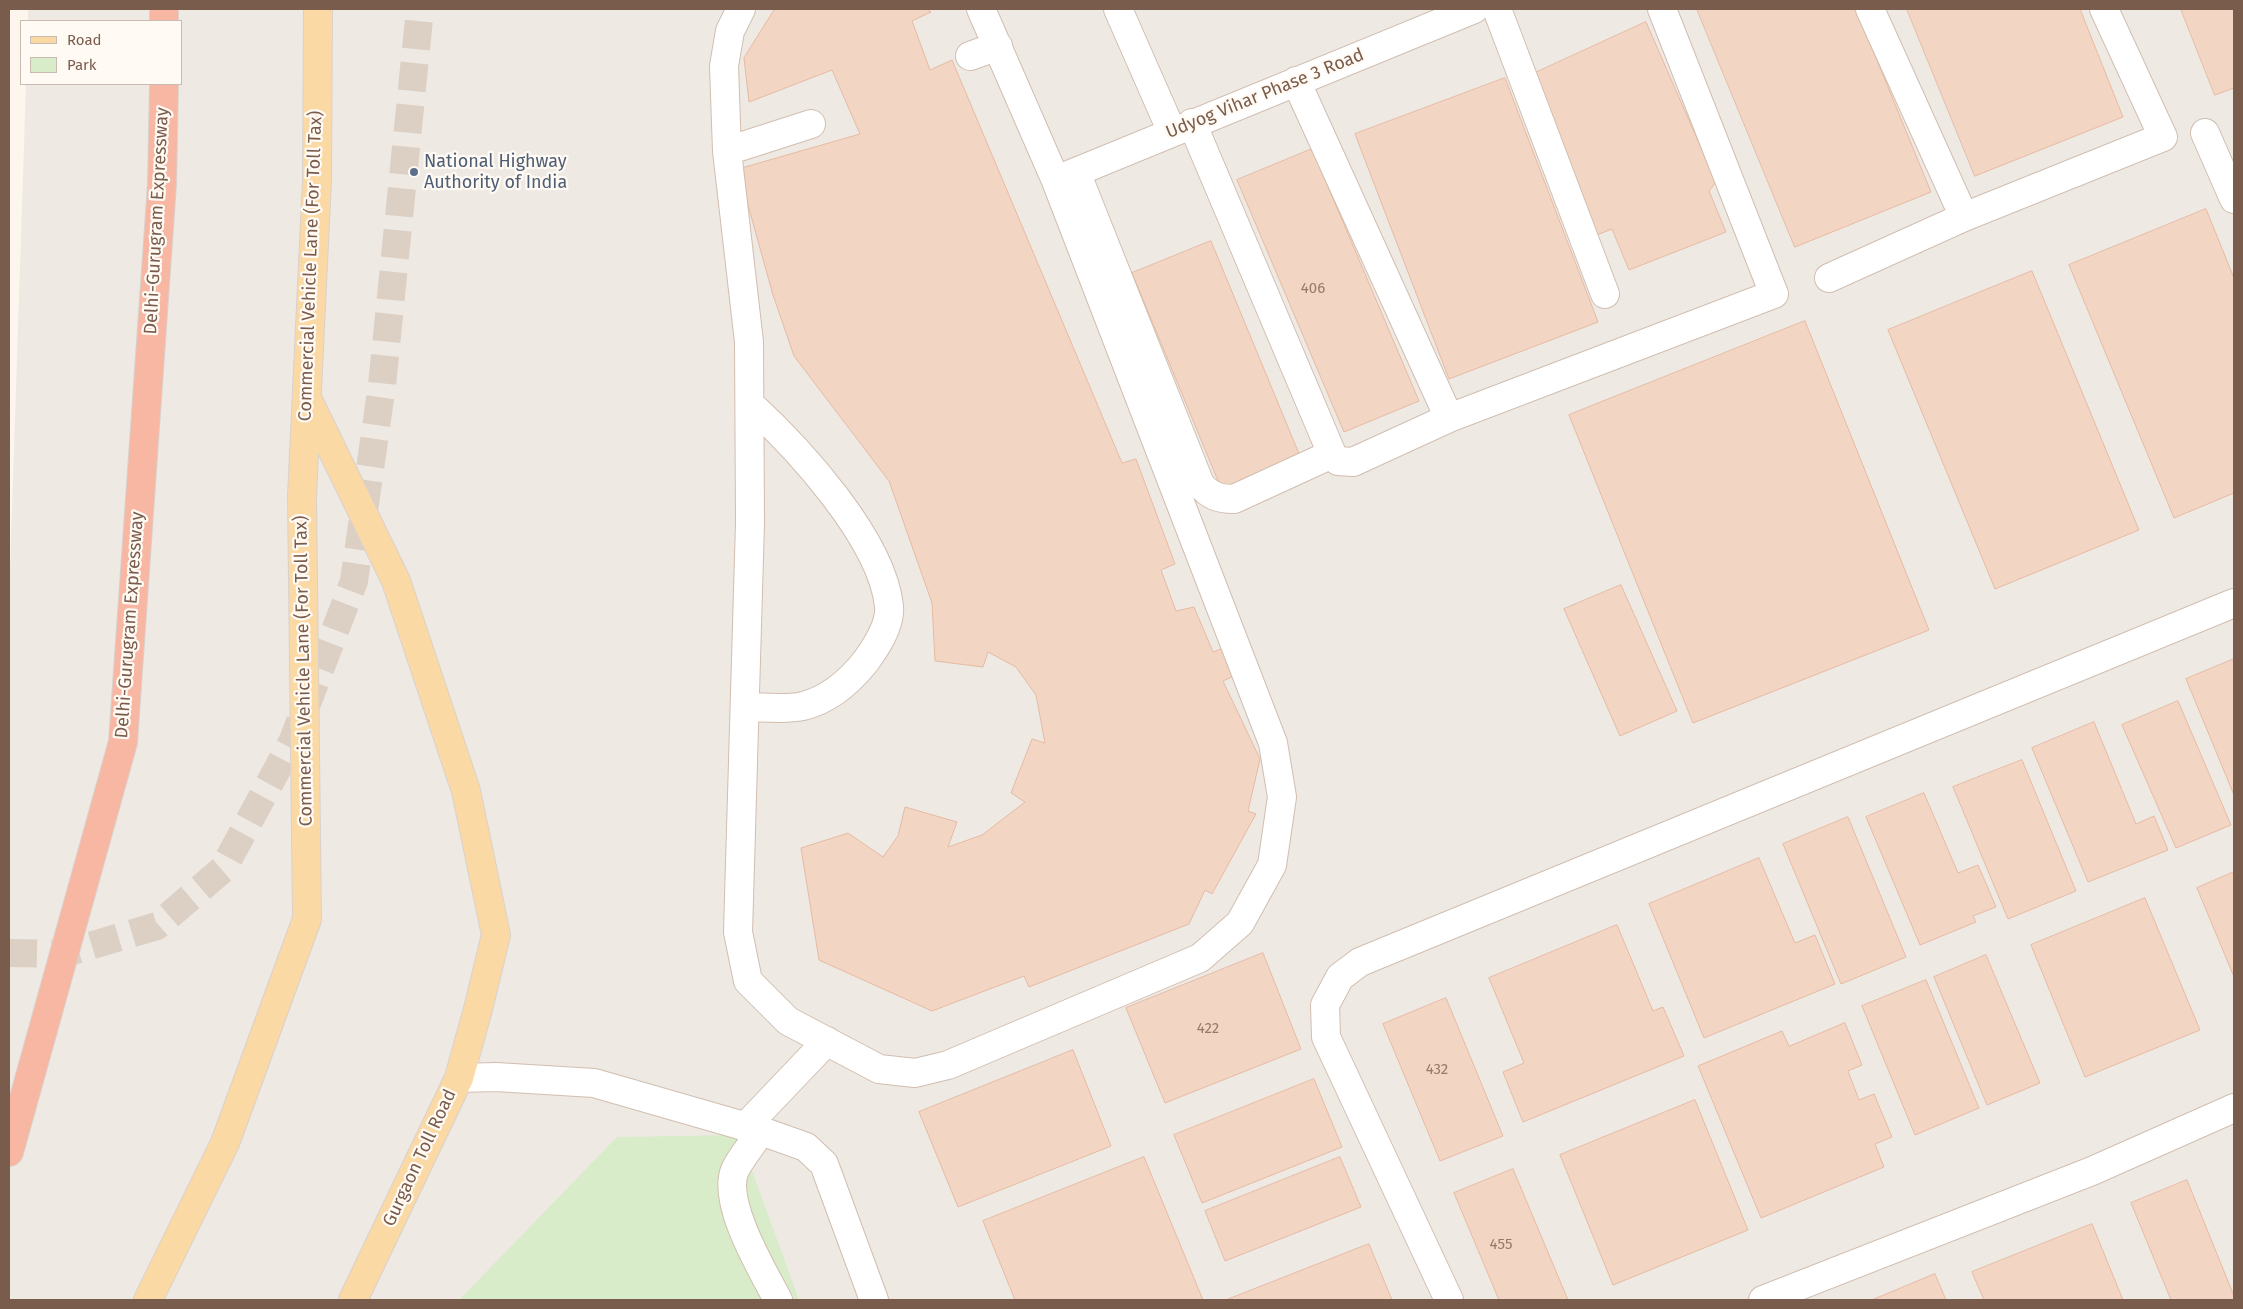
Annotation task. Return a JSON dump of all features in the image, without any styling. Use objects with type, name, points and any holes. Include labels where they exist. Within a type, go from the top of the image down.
[{"type":"highway","name":"Delhi-Gurugram Expressway","points":[[9,1152],[123,742],[162,184],[164,85]]},
{"type":"main road","name":"Commercial Vehicle Lane (For Toll Tax)","points":[[148,1300],[225,1143],[307,919],[302,496],[317,179],[318,9]]},
{"type":"main road","points":[[306,397],[396,581],[466,791],[496,935],[478,1009],[458,1078]]},
{"type":"main road","name":"Gurgaon Toll Road","points":[[352,1300],[458,1078]]},
{"type":"street","points":[[741,9],[730,31],[724,66],[727,152],[749,342],[750,523],[738,932],[748,980],[788,1022],[880,1069],[915,1073],[948,1065],[1200,958],[1240,923],[1272,866],[1282,798],[1273,743],[1065,177]]},
{"type":"street","points":[[981,9],[1065,177],[1200,484],[1206,492],[1218,499],[1234,499],[1332,454]]},
{"type":"street","points":[[1118,9],[1182,127],[1332,454],[1338,460],[1354,462],[1449,418],[1774,294],[1662,9]]},
{"type":"street","name":"Udyog Vihar Phase 3 Road","points":[[1065,177],[1182,127],[1474,9]]},
{"type":"street","points":[[1497,9],[1605,294]]},
{"type":"street","points":[[1870,9],[1964,217]]},
{"type":"street","points":[[1829,278],[1964,217],[2164,136],[2104,9]]},
{"type":"street","points":[[970,56],[998,46]]},
{"type":"street","points":[[1296,81],[1449,418]]},
{"type":"street","points":[[727,152],[811,124]]},
{"type":"street","points":[[2205,134],[2234,199]]},
{"type":"street","points":[[746,707],[802,706],[834,693],[858,672],[882,638],[890,608],[881,576],[860,531],[781,433],[750,404]]},
{"type":"street","points":[[1449,1300],[1326,1037],[1325,1005],[1340,977],[1360,962],[2234,603]]},
{"type":"street","points":[[778,1300],[745,1234],[732,1197],[734,1171],[753,1129],[827,1042]]},
{"type":"street","name":"Gurgaon Toll Road","points":[[458,1078],[496,1077],[594,1083],[753,1129],[806,1147],[824,1164],[874,1300]]},
{"type":"street","points":[[1763,1300],[2092,1171],[2234,1108]]},
{"type":"shaded area","points":[[28,9],[2234,9],[2234,1300],[9,1300],[9,601],[26,85],[182,85],[182,20],[28,20]]},
{"type":"green space","points":[[739,1135],[799,1300],[459,1300],[617,1137]]},
{"type":"building","points":[[775,9],[927,9],[931,12],[912,21],[930,70],[952,60],[1122,463],[1136,459],[1175,564],[1161,570],[1176,611],[1194,607],[1213,652],[1223,648],[1234,676],[1223,681],[1260,759],[1248,811],[1256,814],[1212,894],[1205,890],[1189,924],[1029,987],[1024,976],[932,1011],[819,960],[801,848],[848,833],[883,857],[898,836],[905,807],[957,822],[948,847],[982,835],[1025,802],[1011,793],[1032,739],[1045,743],[1036,695],[1016,667],[988,652],[983,667],[935,661],[932,603],[889,481],[794,356],[773,295],[738,169],[860,134],[832,70],[749,102],[744,58]]},
{"type":"building","points":[[1697,9],[1856,9],[1931,192],[1795,247]]},
{"type":"building","points":[[1907,9],[2080,9],[2123,117],[1975,176]]},
{"type":"building","points":[[2181,9],[2234,9],[2234,88],[2215,95]]},
{"type":"building","points":[[1646,22],[1716,182],[1709,191],[1726,232],[1629,270],[1612,229],[1589,238],[1524,78]]},
{"type":"building","points":[[1505,78],[1598,322],[1449,379],[1355,134]]},
{"type":"building","points":[[1312,149],[1419,401],[1344,432],[1237,180]]},
{"type":"building","points":[[2206,209],[2234,278],[2234,493],[2174,518],[2069,265]]},
{"type":"building","points":[[1211,241],[1302,461],[1223,493],[1132,273]]},
{"type":"building","points":[[2032,271],[2139,530],[1995,589],[1888,330]]},
{"type":"building","points":[[1805,321],[1929,630],[1693,723],[1569,415]]},
{"type":"building","points":[[1621,585],[1677,711],[1620,736],[1564,609]]},
{"type":"building","points":[[2234,659],[2234,795],[2186,679]]},
{"type":"building","points":[[2178,701],[2231,825],[2176,848],[2122,725]]},
{"type":"building","points":[[2094,722],[2136,824],[2154,816],[2168,850],[2088,882],[2032,748]]},
{"type":"building","points":[[2022,760],[2076,891],[2008,919],[1953,787]]},
{"type":"building","points":[[1924,793],[1958,873],[1978,865],[1996,907],[1973,916],[1976,922],[1920,945],[1866,817]]},
{"type":"building","points":[[1848,817],[1906,957],[1841,984],[1783,844]]},
{"type":"building","points":[[1759,858],[1795,943],[1815,935],[1835,984],[1704,1038],[1649,904]]},
{"type":"building","points":[[2234,872],[2234,977],[2197,888]]},
{"type":"building","points":[[2145,898],[2200,1030],[2085,1077],[2031,945]]},
{"type":"building","points":[[1617,925],[1653,1011],[1663,1007],[1684,1056],[1523,1122],[1503,1072],[1524,1063],[1489,978]]},
{"type":"building","points":[[1263,953],[1301,1049],[1165,1103],[1126,1008]]},
{"type":"building","points":[[1986,955],[2040,1083],[1987,1105],[1934,977]]},
{"type":"building","points":[[1926,980],[1979,1108],[1915,1135],[1862,1006]]},
{"type":"building","points":[[1446,998],[1503,1136],[1440,1161],[1383,1024]]},
{"type":"building","points":[[1845,1023],[1862,1065],[1848,1071],[1859,1100],[1874,1094],[1892,1137],[1875,1144],[1884,1167],[1761,1218],[1698,1066],[1782,1031],[1789,1046]]},
{"type":"building","points":[[1073,1050],[1111,1146],[958,1207],[919,1112]]},
{"type":"building","points":[[1314,1079],[1342,1147],[1202,1203],[1174,1135]]},
{"type":"building","points":[[1695,1100],[1748,1230],[1613,1285],[1560,1155]]},
{"type":"building","points":[[1144,1157],[1203,1300],[1015,1300],[983,1221]]},
{"type":"building","points":[[1340,1157],[1361,1207],[1225,1261],[1205,1211]]},
{"type":"building","points":[[1513,1169],[1568,1300],[1499,1300],[1454,1193]]},
{"type":"building","points":[[2187,1180],[2234,1300],[2171,1300],[2131,1203]]},
{"type":"building","points":[[2092,1224],[2123,1300],[1984,1300],[1972,1272]]},
{"type":"building","points":[[1369,1244],[1392,1300],[1226,1300]]},
{"type":"building","points":[[1935,1274],[1946,1300],[1872,1300]]},
{"type":"tunnel","points":[[9,953],[63,954],[157,926],[223,869],[293,740],[354,581],[382,385],[420,9]]},
{"type":"place","name":"National Highway Authority of India","points":[[414,172]]}]
